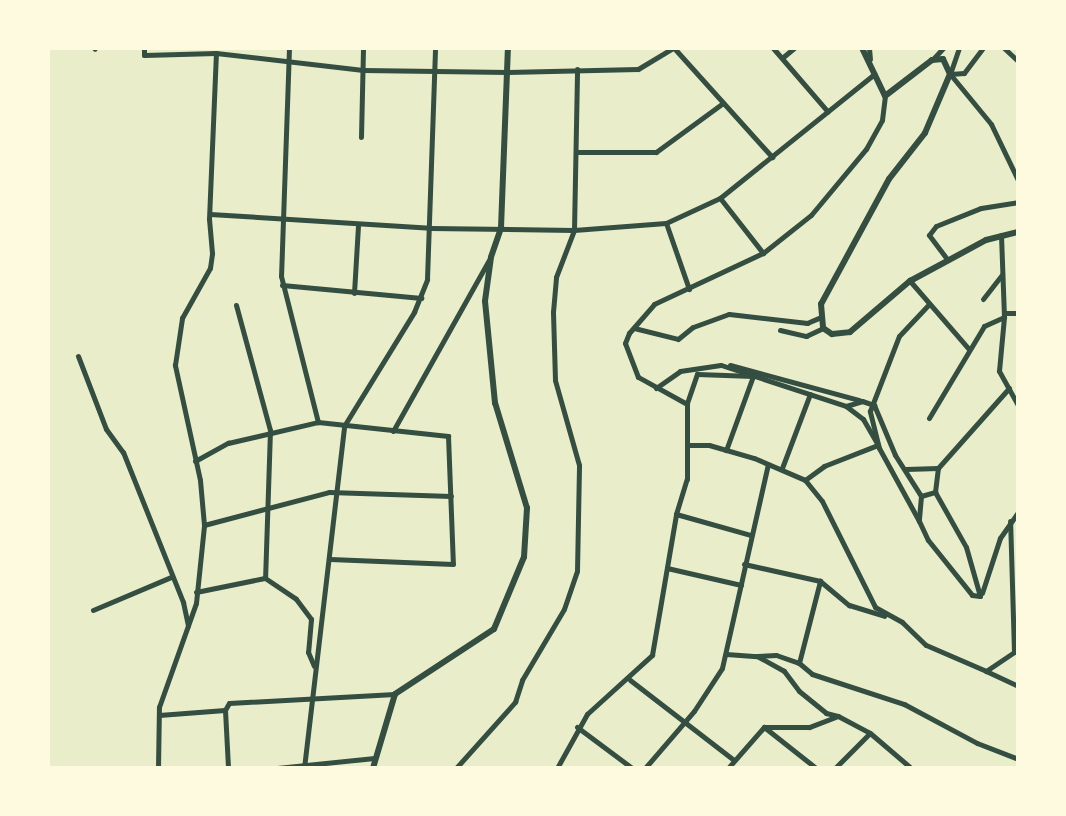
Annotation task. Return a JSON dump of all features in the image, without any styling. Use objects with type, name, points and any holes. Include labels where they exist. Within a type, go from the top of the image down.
[{"type":"main road","points":[[372,768],[395,694],[487,636],[500,619],[522,563],[526,508],[489,367],[486,301],[491,257],[501,228],[508,48]]},
{"type":"main road","points":[[866,48],[885,96],[932,60],[944,60],[950,74],[925,134],[863,222],[821,304],[819,318],[823,328],[832,334],[850,332],[910,281],[948,259],[1018,232]]},
{"type":"street","points":[[144,48],[144,55],[216,52],[362,70],[508,72],[638,70],[673,48],[772,157]]},
{"type":"street","points":[[289,48],[282,285],[318,422]]},
{"type":"street","points":[[361,137],[363,48]]},
{"type":"street","points":[[304,767],[344,426],[421,298],[427,279],[435,48]]},
{"type":"street","points":[[773,48],[828,112]]},
{"type":"street","points":[[782,58],[794,48]]},
{"type":"street","points":[[932,60],[943,48]]},
{"type":"street","points":[[950,74],[959,48]]},
{"type":"street","points":[[950,74],[964,73],[983,48]]},
{"type":"street","points":[[1004,48],[1017,58]]},
{"type":"street","points":[[158,768],[159,715],[188,626],[204,525],[175,366],[182,318],[210,268],[216,52]]},
{"type":"street","points":[[456,768],[515,702],[522,680],[564,609],[577,570],[578,465],[554,380],[553,344],[556,277],[574,230],[577,70]]},
{"type":"street","points":[[210,214],[430,228],[574,230],[666,223],[720,198],[874,74]]},
{"type":"street","points":[[950,74],[991,124],[1018,180]]},
{"type":"street","points":[[687,404],[638,377],[625,343],[634,328],[654,304],[735,262],[763,253],[810,215],[866,148],[882,120],[885,96]]},
{"type":"street","points":[[576,152],[656,152],[723,103]]},
{"type":"street","points":[[1006,155],[1018,150]]},
{"type":"street","points":[[720,198],[763,253]]},
{"type":"street","points":[[948,259],[929,235],[936,226],[981,208],[1018,202]]},
{"type":"street","points":[[666,223],[689,289]]},
{"type":"street","points":[[354,293],[358,226]]},
{"type":"street","points":[[1002,235],[1004,315],[999,371],[1018,405]]},
{"type":"street","points":[[392,431],[491,257]]},
{"type":"street","points":[[984,298],[1002,275]]},
{"type":"street","points":[[910,281],[969,349]]},
{"type":"street","points":[[282,285],[421,298]]},
{"type":"street","points":[[878,445],[871,419],[874,405],[900,336],[929,304]]},
{"type":"street","points":[[236,306],[270,430],[264,578]]},
{"type":"street","points":[[929,418],[984,326],[1004,315],[1018,313]]},
{"type":"street","points":[[634,328],[678,339],[693,326],[729,314],[759,314],[806,323],[819,318]]},
{"type":"street","points":[[780,330],[806,336],[823,328]]},
{"type":"street","points":[[78,356],[106,429],[124,452],[188,626]]},
{"type":"street","points":[[656,388],[680,372],[739,364],[874,405],[904,469],[922,496],[920,522]]},
{"type":"street","points":[[728,365],[846,406],[863,419],[920,522],[966,590],[980,596]]},
{"type":"street","points":[[556,768],[577,728],[597,702],[644,666],[656,640],[676,514],[687,479],[687,404],[697,374],[753,376]]},
{"type":"street","points":[[726,450],[753,376]]},
{"type":"street","points":[[1009,388],[1018,390]]},
{"type":"street","points":[[980,596],[966,547],[935,492],[938,468],[1009,388]]},
{"type":"street","points":[[782,468],[810,394]]},
{"type":"street","points":[[846,406],[862,401]]},
{"type":"street","points":[[195,461],[228,443],[270,430],[318,422],[448,436],[453,564],[330,560]]},
{"type":"street","points":[[806,480],[824,466],[878,445]]},
{"type":"street","points":[[690,446],[726,450],[806,480],[822,501],[875,606],[902,622],[926,645],[1018,686]]},
{"type":"street","points":[[645,768],[706,694],[726,654],[768,464]]},
{"type":"street","points":[[904,469],[938,468]]},
{"type":"street","points":[[204,525],[338,491],[451,496]]},
{"type":"street","points":[[922,496],[935,492]]},
{"type":"street","points":[[980,596],[1010,522],[1018,512]]},
{"type":"street","points":[[676,514],[750,536]]},
{"type":"street","points":[[986,671],[1014,652],[1009,601],[1010,522]]},
{"type":"street","points":[[1012,538],[1018,546]]},
{"type":"street","points":[[744,564],[820,581],[849,604],[871,615],[887,616]]},
{"type":"street","points":[[667,568],[741,585]]},
{"type":"street","points":[[93,610],[171,577]]},
{"type":"street","points":[[196,592],[264,578]]},
{"type":"street","points":[[264,578],[283,595],[296,600],[311,619],[308,652],[316,669]]},
{"type":"street","points":[[799,663],[820,581]]},
{"type":"street","points":[[1009,601],[1018,623]]},
{"type":"street","points":[[726,654],[776,656],[799,663],[812,674],[904,704],[977,744],[1018,758]]},
{"type":"street","points":[[758,656],[784,672],[799,691],[826,712],[870,733],[911,768]]},
{"type":"street","points":[[630,680],[734,760]]},
{"type":"street","points":[[228,768],[224,710],[229,703],[395,694]]},
{"type":"street","points":[[159,715],[224,710]]},
{"type":"street","points":[[728,768],[764,727],[809,727],[838,716]]},
{"type":"street","points":[[764,727],[816,768]]},
{"type":"street","points":[[577,728],[632,768]]},
{"type":"street","points":[[836,768],[870,733]]},
{"type":"street","points":[[277,768],[374,758]]}]
